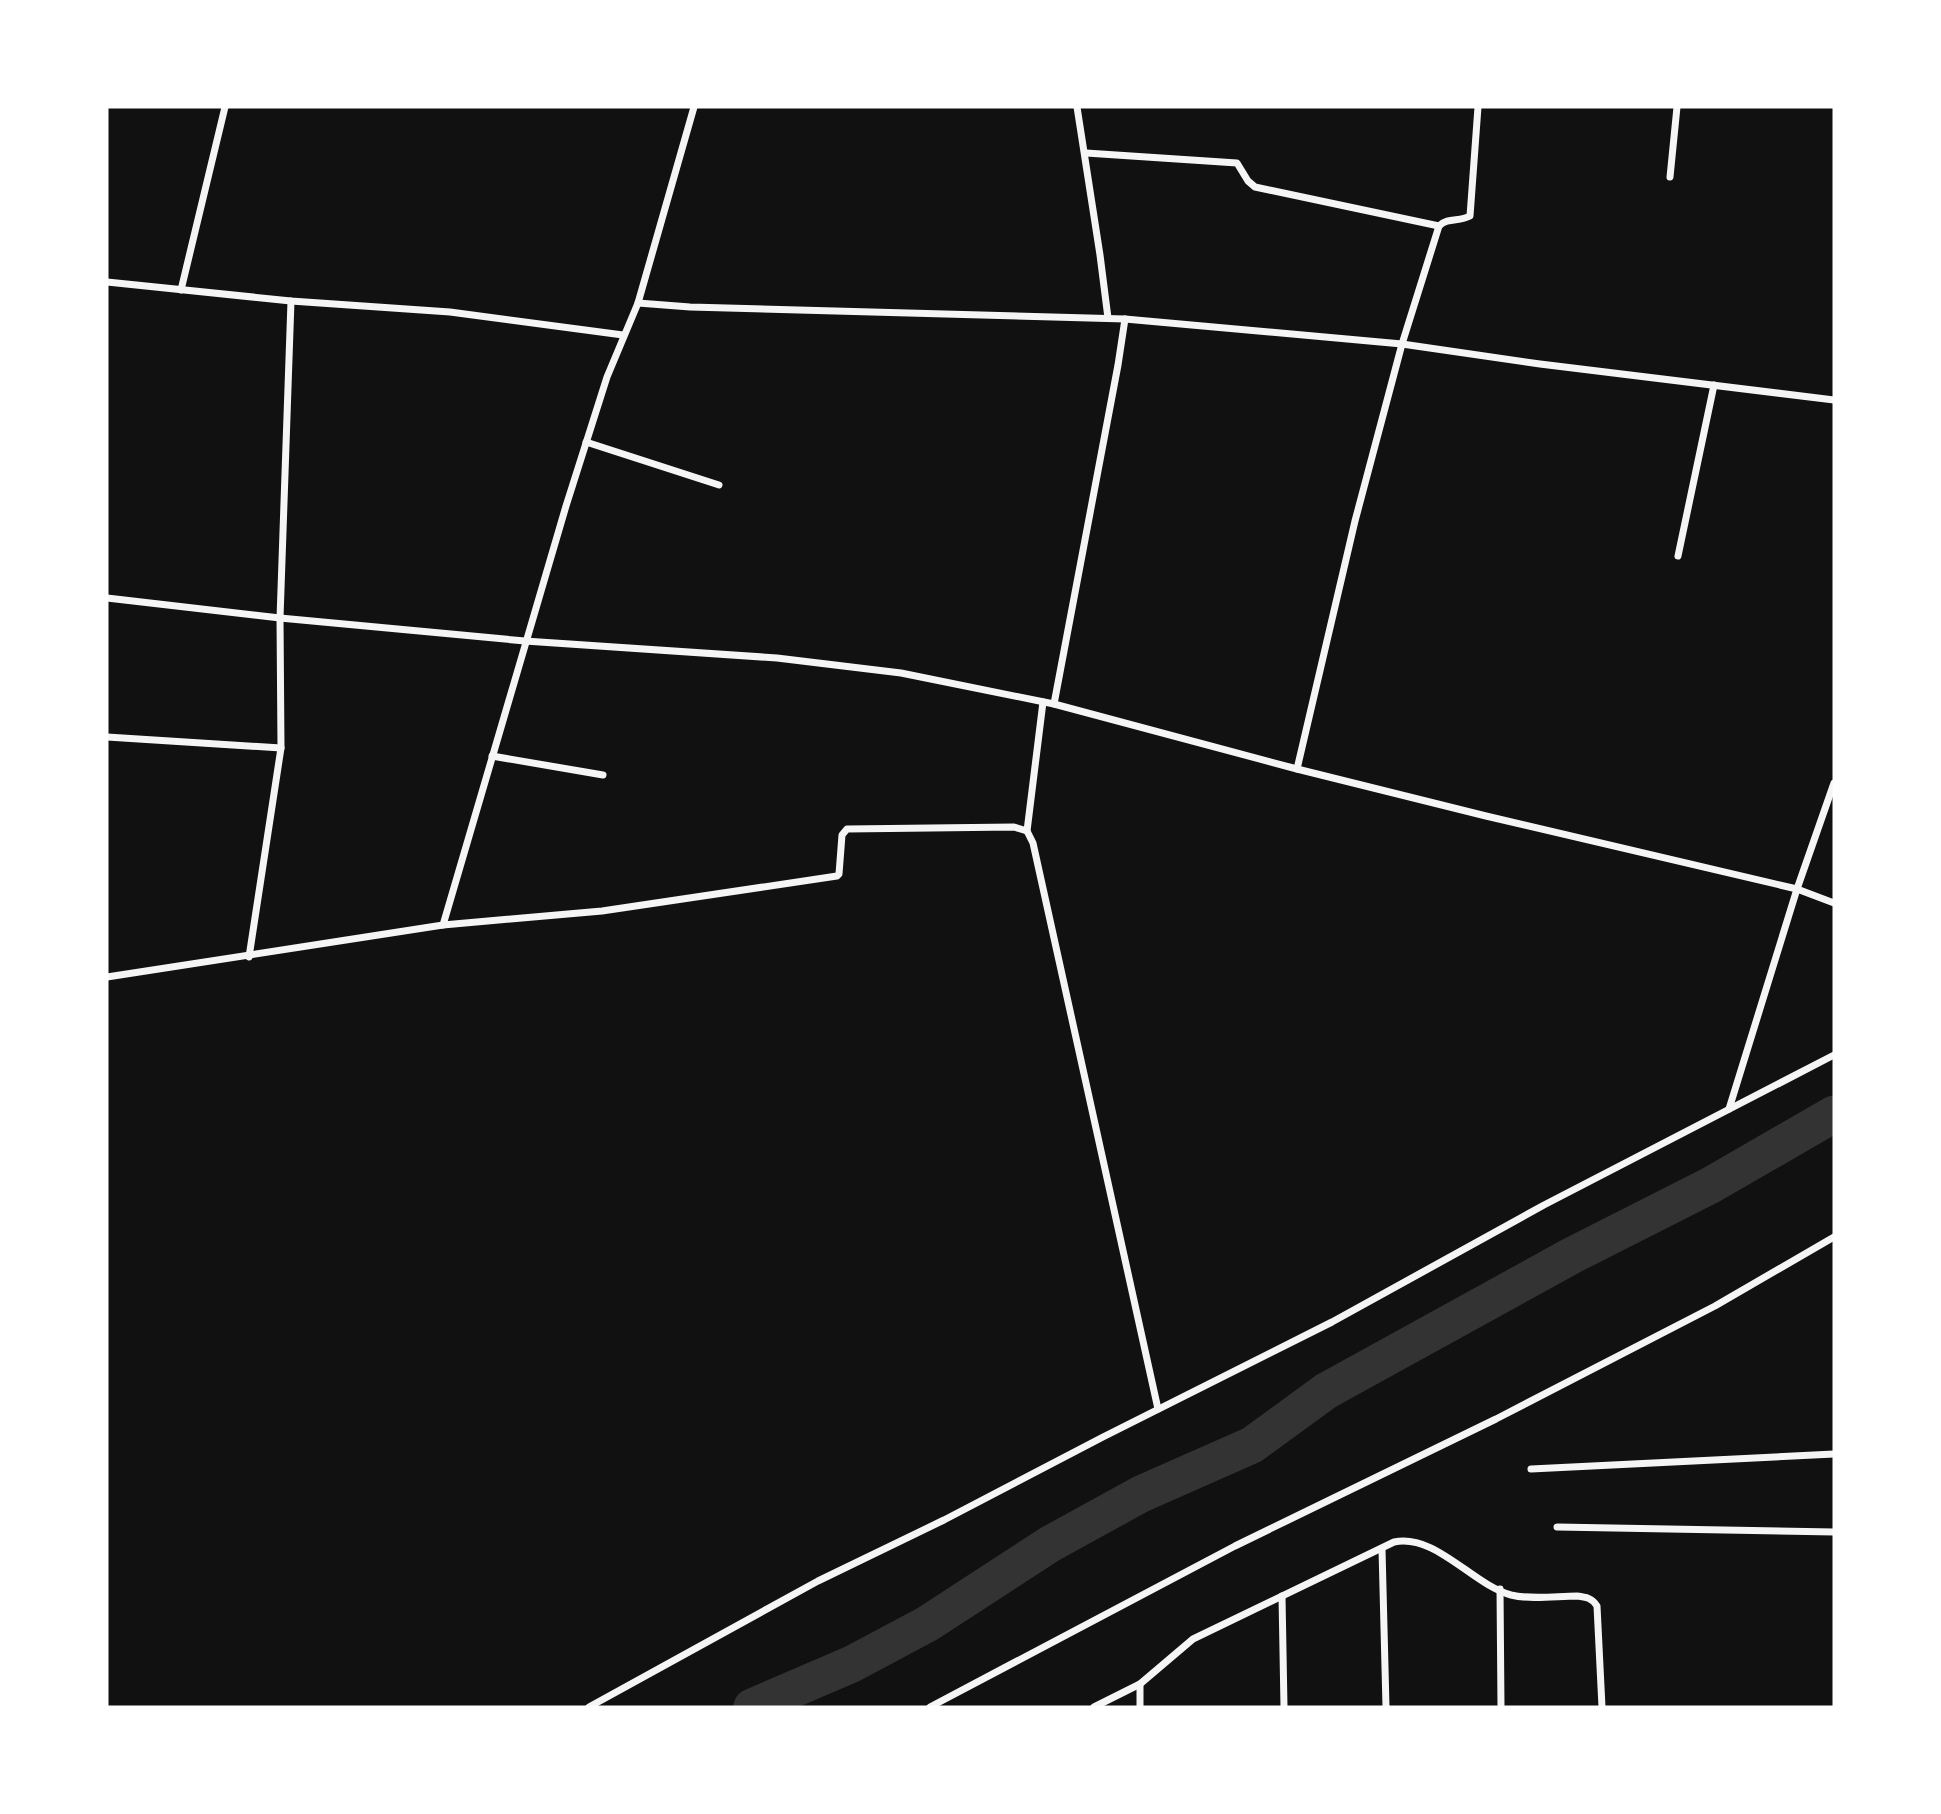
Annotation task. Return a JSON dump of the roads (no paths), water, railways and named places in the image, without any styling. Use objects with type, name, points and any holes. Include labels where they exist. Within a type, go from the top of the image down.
[{"type":"street","points":[[181,290],[225,107]]},
{"type":"street","points":[[443,925],[586,442],[623,335],[638,303],[694,107]]},
{"type":"street","points":[[1077,107],[1086,153],[1108,318]]},
{"type":"street","points":[[1297,769],[1355,521],[1402,344],[1439,226],[1449,219],[1470,216],[1478,107]]},
{"type":"street","points":[[1670,177],[1677,107]]},
{"type":"street","points":[[1086,153],[1237,163],[1255,187],[1439,226]]},
{"type":"street","points":[[107,282],[291,301],[450,312],[623,335]]},
{"type":"street","points":[[249,957],[281,748],[280,618],[291,301]]},
{"type":"street","points":[[638,303],[717,308],[1125,319],[1402,344],[1834,400]]},
{"type":"street","points":[[1054,705],[1125,319]]},
{"type":"street","points":[[1678,556],[1714,385]]},
{"type":"street","points":[[586,442],[719,485]]},
{"type":"street","points":[[107,598],[525,642],[790,660],[901,673],[1043,702],[1486,816],[1797,889],[1834,903]]},
{"type":"street","points":[[1043,702],[1027,831],[1033,843],[1158,1409]]},
{"type":"street","points":[[107,737],[281,748]]},
{"type":"street","points":[[492,756],[603,775]]},
{"type":"street","points":[[1729,1109],[1797,889],[1834,783]]},
{"type":"street","points":[[107,977],[443,925],[602,911],[837,876],[842,835],[847,829],[1014,827],[1027,831]]},
{"type":"street","points":[[589,1707],[818,1581],[944,1520],[1332,1322],[1544,1205],[1834,1055]]},
{"type":"street","points":[[930,1707],[1235,1546],[1496,1419],[1715,1306],[1834,1237]]},
{"type":"street","points":[[1531,1469],[1834,1454]]},
{"type":"street","points":[[1557,1527],[1834,1532]]},
{"type":"street","points":[[1094,1707],[1140,1684],[1193,1639],[1394,1542],[1407,1539],[1425,1545],[1510,1595],[1577,1596],[1594,1601],[1597,1606],[1602,1707]]},
{"type":"street","points":[[1382,1549],[1386,1707]]},
{"type":"street","points":[[1500,1589],[1501,1707]]},
{"type":"street","points":[[1282,1596],[1284,1707]]},
{"type":"street","points":[[1140,1684],[1140,1707]]},
{"type":"waterway","points":[[752,1707],[852,1664],[927,1624],[1050,1544],[1141,1494],[1252,1445],[1326,1391],[1571,1256],[1711,1185],[1834,1114]]}]
